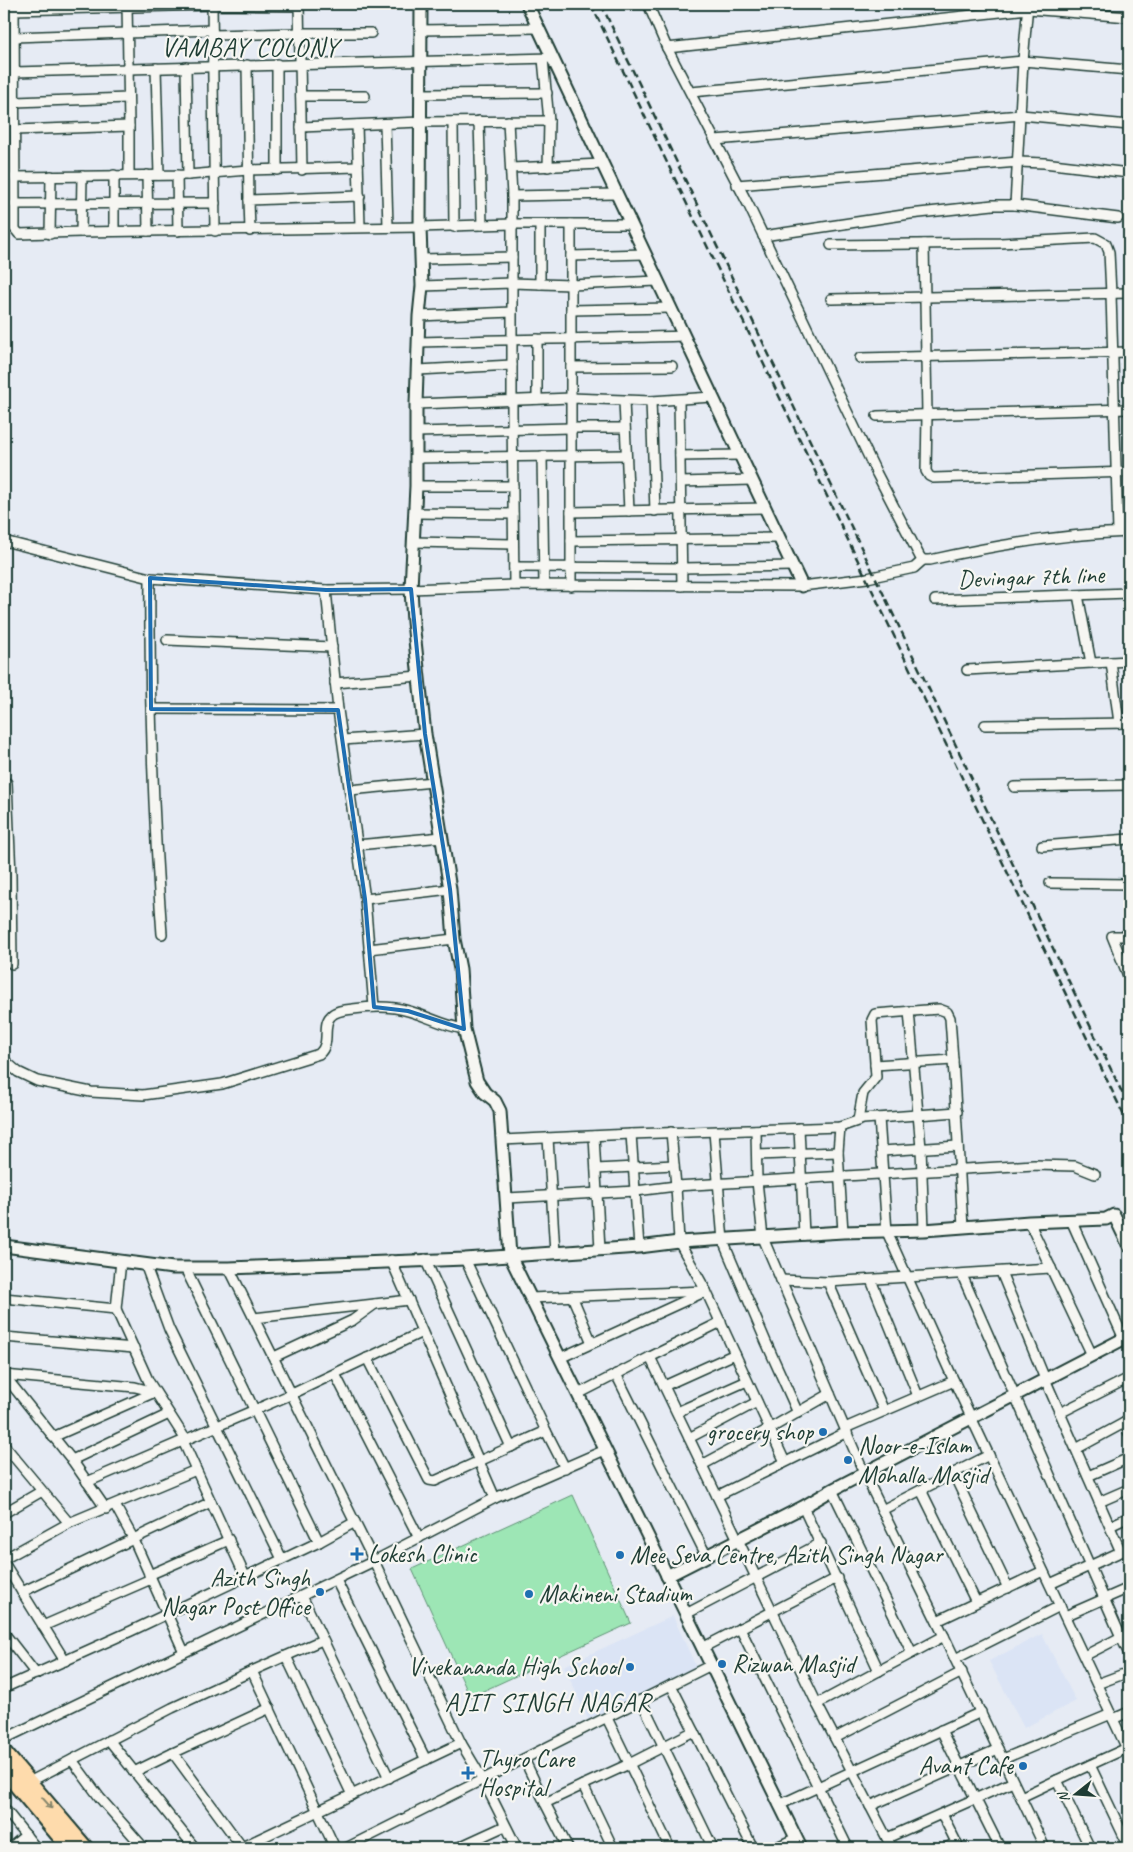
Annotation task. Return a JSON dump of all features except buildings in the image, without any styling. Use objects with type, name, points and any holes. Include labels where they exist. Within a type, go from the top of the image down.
[{"type":"main road","points":[[4,1753],[85,1848]]},
{"type":"main road","points":[[4,1770],[70,1848]]},
{"type":"street","points":[[212,4],[216,231]]},
{"type":"street","points":[[302,170],[299,5],[212,4],[14,7],[14,204],[15,229],[19,234],[114,231],[250,231],[360,227],[454,227],[512,224],[631,224]]},
{"type":"street","points":[[421,4],[422,122],[420,227],[422,286],[419,316],[416,486],[411,589],[425,734],[450,889],[454,939],[460,969],[464,1028],[477,1081],[494,1101],[500,1112],[510,1256],[798,1843],[775,1848]]},
{"type":"street","points":[[526,4],[538,28],[548,58],[631,224],[802,586]]},
{"type":"street","points":[[648,4],[667,48],[738,185],[877,474],[917,552],[927,560]]},
{"type":"street","points":[[127,6],[127,68],[130,126],[129,175]]},
{"type":"street","points":[[667,48],[1028,6],[1129,17]]},
{"type":"street","points":[[1015,205],[1028,6]]},
{"type":"street","points":[[421,30],[538,28]]},
{"type":"street","points":[[14,37],[127,33],[371,33]]},
{"type":"street","points":[[14,72],[300,63],[548,58]]},
{"type":"street","points":[[548,58],[548,167]]},
{"type":"street","points":[[691,92],[1023,61],[1129,70]]},
{"type":"street","points":[[277,64],[277,170]]},
{"type":"street","points":[[247,65],[250,231]]},
{"type":"street","points":[[186,67],[188,175]]},
{"type":"street","points":[[156,68],[159,175]]},
{"type":"street","points":[[421,94],[547,93]]},
{"type":"street","points":[[301,96],[365,96]]},
{"type":"street","points":[[15,102],[128,98]]},
{"type":"street","points":[[715,140],[1021,115],[1129,125]]},
{"type":"street","points":[[508,121],[512,196],[514,585]]},
{"type":"street","points":[[301,127],[422,122],[549,121]]},
{"type":"street","points":[[453,122],[454,227]]},
{"type":"street","points":[[479,122],[482,225]]},
{"type":"street","points":[[386,124],[388,227]]},
{"type":"street","points":[[358,125],[360,227]]},
{"type":"street","points":[[15,130],[130,126]]},
{"type":"street","points":[[738,185],[1018,162],[1044,163],[1129,173]]},
{"type":"street","points":[[511,168],[602,164]]},
{"type":"street","points":[[14,177],[188,175],[248,170],[358,167]]},
{"type":"street","points":[[114,175],[114,231]]},
{"type":"street","points":[[147,175],[148,231]]},
{"type":"street","points":[[177,175],[178,231]]},
{"type":"street","points":[[50,234],[51,176]]},
{"type":"street","points":[[81,232],[82,176]]},
{"type":"street","points":[[512,196],[616,194]]},
{"type":"street","points":[[249,200],[360,196]]},
{"type":"street","points":[[14,204],[214,202]]},
{"type":"street","points":[[763,236],[910,214],[992,205],[1015,205],[1118,218]]},
{"type":"street","points":[[4,218],[15,218]]},
{"type":"street","points":[[540,224],[540,284]]},
{"type":"street","points":[[571,224],[571,586]]},
{"type":"street","points":[[831,245],[1000,243],[1095,238],[1106,244],[1109,252],[1111,294],[1118,532]]},
{"type":"street","points":[[924,244],[926,298],[926,471],[929,476],[933,478],[1129,472]]},
{"type":"street","points":[[571,256],[645,254]]},
{"type":"street","points":[[422,259],[512,257]]},
{"type":"street","points":[[422,286],[657,281]]},
{"type":"street","points":[[831,299],[1129,293]]},
{"type":"street","points":[[571,310],[670,308]]},
{"type":"street","points":[[419,316],[512,312]]},
{"type":"street","points":[[419,342],[512,338],[571,340],[684,336]]},
{"type":"street","points":[[537,339],[537,399]]},
{"type":"street","points":[[860,358],[1129,352]]},
{"type":"street","points":[[418,370],[512,365]]},
{"type":"street","points":[[571,368],[672,366]]},
{"type":"street","points":[[416,404],[571,398],[651,401],[712,397]]},
{"type":"street","points":[[679,400],[682,586]]},
{"type":"street","points":[[624,401],[629,511]]},
{"type":"street","points":[[651,401],[655,511]]},
{"type":"street","points":[[877,416],[1129,409]]},
{"type":"street","points":[[416,432],[625,428]]},
{"type":"street","points":[[416,458],[626,455]]},
{"type":"street","points":[[680,456],[740,455]]},
{"type":"street","points":[[542,456],[544,585]]},
{"type":"street","points":[[680,482],[752,480]]},
{"type":"street","points":[[416,486],[513,486]]},
{"type":"street","points":[[571,512],[765,508]]},
{"type":"street","points":[[414,513],[513,514]]},
{"type":"street","points":[[4,541],[150,578],[326,590],[514,585],[802,586],[867,578],[914,568],[927,560],[1018,542],[1065,535],[1129,532]]},
{"type":"street","points":[[571,541],[779,538]]},
{"type":"street","points":[[413,542],[514,544]]},
{"type":"street","points":[[514,567],[682,568],[792,566]]},
{"type":"street","points":[[150,578],[151,758],[162,934]]},
{"type":"street","points":[[326,590],[338,710],[365,899],[374,1007]]},
{"type":"street","name":"Devingar 7th line","points":[[935,600],[1129,593]]},
{"type":"street","points":[[1078,595],[1091,663]]},
{"type":"street","points":[[167,640],[332,647]]},
{"type":"street","points":[[967,670],[1129,661]]},
{"type":"street","points":[[1111,662],[1119,723]]},
{"type":"street","points":[[335,683],[419,676]]},
{"type":"street","points":[[152,709],[338,710]]},
{"type":"street","points":[[986,726],[1129,722]]},
{"type":"street","points":[[343,740],[425,734]]},
{"type":"street","points":[[350,790],[433,782]]},
{"type":"street","points":[[7,783],[7,876],[12,964]]},
{"type":"street","points":[[1014,787],[1129,785]]},
{"type":"street","points":[[357,845],[442,838]]},
{"type":"street","points":[[1042,846],[1129,839]]},
{"type":"street","points":[[1050,883],[1129,884]]},
{"type":"street","points":[[365,899],[450,889]]},
{"type":"street","points":[[1129,936],[1112,936],[1129,978]]},
{"type":"street","points":[[369,949],[454,939]]},
{"type":"street","points":[[4,1060],[18,1072],[37,1081],[91,1092],[143,1095],[222,1084],[319,1054],[326,1045],[327,1021],[330,1016],[343,1010],[374,1007],[395,1008],[449,1026],[464,1028]]},
{"type":"street","points":[[858,1120],[863,1093],[876,1077],[873,1016],[879,1013],[939,1009],[947,1012],[950,1018],[957,1112],[962,1227]]},
{"type":"street","points":[[910,1011],[921,1148],[924,1230]]},
{"type":"street","points":[[875,1065],[953,1060]]},
{"type":"street","points":[[502,1140],[840,1127],[858,1120],[957,1112]]},
{"type":"street","points":[[879,1118],[887,1232],[971,1418],[1128,1750],[1090,1765],[1021,1797]]},
{"type":"street","points":[[840,1127],[838,1152],[843,1232]]},
{"type":"street","points":[[799,1128],[804,1235]]},
{"type":"street","points":[[756,1130],[757,1181],[763,1238],[864,1473],[962,1672],[1045,1848]]},
{"type":"street","points":[[671,1132],[679,1242],[706,1291],[785,1462]]},
{"type":"street","points":[[714,1132],[723,1241],[798,1413]]},
{"type":"street","points":[[632,1134],[639,1247]]},
{"type":"street","points":[[594,1136],[600,1250]]},
{"type":"street","points":[[548,1138],[555,1253]]},
{"type":"street","points":[[882,1151],[958,1146]]},
{"type":"street","points":[[757,1155],[838,1152]]},
{"type":"street","points":[[596,1169],[674,1165]]},
{"type":"street","points":[[507,1198],[636,1191],[676,1186],[718,1185],[801,1178],[1034,1165],[1068,1166],[1081,1168],[1095,1174]]},
{"type":"street","points":[[4,1246],[185,1268],[229,1268],[391,1260],[465,1259],[639,1247],[679,1242],[1106,1219],[1114,1215],[1129,1246]]},
{"type":"street","points":[[667,1576],[803,1507],[864,1473],[1126,1337],[1071,1220]]},
{"type":"street","points":[[1029,1222],[1092,1355]]},
{"type":"street","points":[[425,1259],[511,1447]]},
{"type":"street","points":[[465,1259],[565,1468]]},
{"type":"street","points":[[391,1260],[495,1498]]},
{"type":"street","points":[[121,1261],[116,1309],[149,1382],[185,1441],[196,1470],[245,1576]]},
{"type":"street","points":[[145,1264],[169,1329],[282,1559]]},
{"type":"street","points":[[185,1268],[319,1542]]},
{"type":"street","points":[[229,1268],[355,1522],[461,1743],[483,1780],[516,1848]]},
{"type":"street","points":[[781,1280],[828,1282],[1051,1268]]},
{"type":"street","points":[[1001,1272],[1099,1502],[1110,1526],[1125,1550],[1050,1584]]},
{"type":"street","points":[[962,1275],[1104,1599],[1125,1635],[1129,1654]]},
{"type":"street","points":[[871,1280],[918,1396]]},
{"type":"street","points":[[828,1282],[884,1411]]},
{"type":"street","points":[[530,1298],[706,1291]]},
{"type":"street","points":[[560,1358],[706,1291]]},
{"type":"street","points":[[572,1296],[592,1343]]},
{"type":"street","points":[[4,1298],[116,1309]]},
{"type":"street","points":[[254,1318],[408,1300]]},
{"type":"street","points":[[274,1357],[352,1320],[376,1303]]},
{"type":"street","points":[[578,1394],[720,1322]]},
{"type":"street","points":[[87,1482],[292,1394],[422,1332]]},
{"type":"street","points":[[4,1337],[134,1348]]},
{"type":"street","points":[[664,1386],[735,1354]]},
{"type":"street","points":[[650,1357],[817,1704],[892,1848]]},
{"type":"street","points":[[367,1358],[429,1480],[435,1481],[546,1431]]},
{"type":"street","points":[[335,1374],[419,1538]]},
{"type":"street","points":[[616,1374],[706,1555]]},
{"type":"street","points":[[4,1375],[135,1387],[155,1392]]},
{"type":"street","points":[[4,1375],[72,1460],[106,1509]]},
{"type":"street","points":[[1060,1413],[1129,1378]]},
{"type":"street","points":[[677,1412],[747,1381]]},
{"type":"street","points":[[717,1496],[884,1411],[954,1381]]},
{"type":"street","points":[[53,1437],[155,1392]]},
{"type":"street","points":[[702,1465],[830,1394]]},
{"type":"street","points":[[689,1438],[757,1402]]},
{"type":"street","points":[[72,1460],[169,1414]]},
{"type":"street","points":[[1076,1449],[1127,1422],[1129,1433]]},
{"type":"street","points":[[4,1444],[69,1523]]},
{"type":"street","points":[[4,1739],[336,1580],[495,1498],[605,1450]]},
{"type":"street","points":[[882,1510],[989,1455]]},
{"type":"street","points":[[1088,1476],[1129,1458]]},
{"type":"street","points":[[4,1559],[69,1523],[196,1470]]},
{"type":"street","points":[[953,1473],[1008,1588]]},
{"type":"street","points":[[1099,1502],[1129,1489]]},
{"type":"street","points":[[832,1490],[912,1653]]},
{"type":"street","points":[[922,1490],[976,1602]]},
{"type":"street","points":[[5,1509],[42,1491]]},
{"type":"street","points":[[22,1592],[211,1502]]},
{"type":"street","points":[[115,1505],[134,1540],[184,1652]]},
{"type":"street","points":[[803,1507],[879,1671]]},
{"type":"street","points":[[1110,1526],[1129,1517]]},
{"type":"street","points":[[4,1688],[167,1614],[319,1542],[355,1522]]},
{"type":"street","points":[[43,1626],[228,1540]]},
{"type":"street","points":[[686,1614],[821,1543]]},
{"type":"street","points":[[4,1563],[65,1661]]},
{"type":"street","points":[[937,1621],[1043,1571]]},
{"type":"street","points":[[702,1648],[837,1578]]},
{"type":"street","points":[[336,1580],[426,1760]]},
{"type":"street","points":[[1065,1616],[1129,1588]]},
{"type":"street","points":[[302,1596],[389,1778]]},
{"type":"street","points":[[955,1659],[1060,1606]]},
{"type":"street","points":[[740,1628],[848,1848]]},
{"type":"street","points":[[4,1633],[36,1674]]},
{"type":"street","points":[[1084,1656],[1125,1635]]},
{"type":"street","points":[[817,1704],[944,1636]]},
{"type":"street","points":[[29,1782],[172,1708],[322,1640]]},
{"type":"street","points":[[286,1656],[352,1796]]},
{"type":"street","points":[[346,1848],[711,1666]]},
{"type":"street","points":[[252,1671],[335,1848]]},
{"type":"street","points":[[835,1738],[962,1672]]},
{"type":"street","points":[[1097,1684],[1129,1672]]},
{"type":"street","points":[[671,1685],[753,1848]]},
{"type":"street","points":[[641,1700],[713,1848]]},
{"type":"street","points":[[134,1772],[270,1708]]},
{"type":"street","points":[[779,1805],[980,1712]]},
{"type":"street","points":[[1003,1759],[1112,1716],[1129,1712]]},
{"type":"street","points":[[607,1718],[670,1848]]},
{"type":"street","points":[[941,1730],[1000,1848]]},
{"type":"street","points":[[545,1803],[630,1764],[694,1731]]},
{"type":"street","points":[[109,1740],[195,1848]]},
{"type":"street","points":[[173,1753],[241,1848],[461,1743]]},
{"type":"street","points":[[870,1806],[998,1749]]},
{"type":"street","points":[[524,1759],[568,1848]]},
{"type":"street","points":[[72,1760],[100,1798],[144,1848]]},
{"type":"street","points":[[1090,1765],[1129,1847]]},
{"type":"street","points":[[1057,1780],[1090,1848]]},
{"type":"street","points":[[887,1838],[1013,1782]]},
{"type":"street","points":[[583,1785],[613,1848]]},
{"type":"street","points":[[4,1808],[36,1848]]},
{"type":"street","points":[[942,1814],[958,1846],[944,1848]]},
{"type":"street","points":[[456,1848],[468,1846],[506,1826]]},
{"type":"street","points":[[10,1848],[26,1835]]},
{"type":"highlighted area","points":[[150,578],[326,590],[411,589],[425,734],[450,889],[464,1029],[408,1011],[374,1007],[365,899],[338,710],[151,709]]},
{"type":"shaded area","name":"Vivekananda High School","points":[[673,1616],[697,1669],[588,1719],[564,1666]]},
{"type":"shaded area","points":[[1042,1634],[1076,1701],[1024,1728],[989,1661]]},
{"type":"green space","points":[[573,1495],[631,1623],[470,1697],[412,1569]]},
{"type":"railway","points":[[591,4],[1129,1126]]},
{"type":"railway","points":[[601,4],[1129,1107]]},
{"type":"place","name":"grocery shop","points":[[823,1432]]},
{"type":"place","name":"Noor-e-Islam Mohalla Masjid","points":[[848,1460]]},
{"type":"place","name":"Lokesh Clinic","points":[[357,1554]]},
{"type":"place","name":"Mee Seva Centre, Azith Singh Nagar","points":[[620,1555]]},
{"type":"place","name":"Azith Singh Nagar Post Office","points":[[320,1592]]},
{"type":"place","name":"Makineni Stadium","points":[[529,1594]]},
{"type":"place","name":"Rizwan Masjid","points":[[722,1664]]},
{"type":"place","name":"Vivekananda High School","points":[[630,1667]]},
{"type":"place","name":"Avant Cafe","points":[[1023,1766]]},
{"type":"place","name":"Thyro Care Hospital","points":[[468,1773]]},
{"type":"district","name":"VAMBAY COLONY","points":[[250,47]]},
{"type":"district","name":"AJIT SINGH NAGAR","points":[[548,1702]]}]
